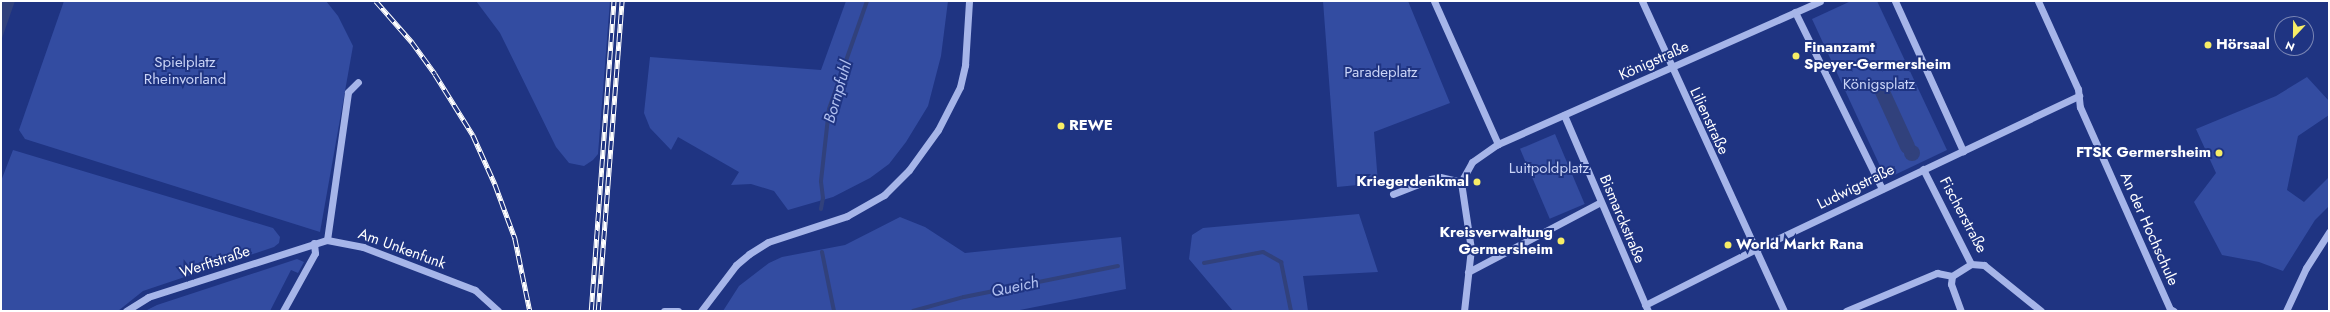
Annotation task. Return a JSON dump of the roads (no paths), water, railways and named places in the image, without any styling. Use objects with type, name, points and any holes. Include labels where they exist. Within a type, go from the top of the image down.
[{"type":"street","points":[[701,311],[736,264],[749,254],[768,242],[847,216],[884,194],[909,170],[935,135],[960,87],[965,65],[968,1]]},
{"type":"street","points":[[1434,1],[1498,144],[1472,162],[1461,182],[1461,199],[1470,241],[1464,311]]},
{"type":"street","name":"Lilienstraße","points":[[1642,1],[1754,250],[1784,311]]},
{"type":"street","name":"Königstraße","points":[[1498,144],[1820,1]]},
{"type":"street","points":[[1895,1],[1962,151]]},
{"type":"street","name":"An der Hochschule","points":[[2038,1],[2079,96],[2080,107],[2171,310]]},
{"type":"street","points":[[1795,12],[1882,189]]},
{"type":"street","points":[[327,240],[348,92],[358,82]]},
{"type":"street","name":"Ludwigstraße","points":[[1646,308],[1754,250],[2079,96]]},
{"type":"street","name":"Bismarckstraße","points":[[1564,115],[1599,203],[1646,308]]},
{"type":"street","name":"Fischerstraße","points":[[1923,169],[1971,264],[1984,265],[2041,311]]},
{"type":"street","points":[[1393,194],[1440,177],[1461,182]]},
{"type":"street","points":[[1468,272],[1599,203]]},
{"type":"street","points":[[2286,311],[2306,268],[2329,232]]},
{"type":"street","name":"Am Unkenfunk","points":[[314,243],[327,240],[363,247],[475,290],[498,311]]},
{"type":"street","points":[[283,311],[315,253],[314,243]]},
{"type":"street","name":"Werftstraße","points":[[126,311],[148,297],[314,243]]},
{"type":"street","points":[[1846,311],[1937,273],[1952,276],[1971,264]]},
{"type":"street","points":[[1952,276],[1951,284],[1961,311]]},
{"type":"street","points":[[664,311],[678,311]]},
{"type":"waterway","name":"Bornpfuhl","points":[[821,209],[823,198],[821,181],[829,109],[867,1]]},
{"type":"waterway","points":[[1880,87],[1907,146]]},
{"type":"waterway","name":"Bornpfuhl","points":[[822,252],[834,311]]},
{"type":"waterway","name":"Queich","points":[[1204,263],[1263,252],[1281,262],[1291,311]]},
{"type":"waterway","name":"Queich","points":[[913,311],[964,297],[1118,266]]},
{"type":"railway","points":[[376,1],[412,42],[435,74],[473,135],[495,184],[515,238],[530,311]]},
{"type":"railway","points":[[591,311],[614,1]]},
{"type":"railway","points":[[598,311],[622,1]]},
{"type":"place","name":"Hörsaal","points":[[2208,45]]},
{"type":"place","name":"Finanzamt Speyer-Germersheim","points":[[1796,56]]},
{"type":"place","name":"REWE","points":[[1061,126]]},
{"type":"place","name":"FTSK Germersheim","points":[[2219,153]]},
{"type":"place","name":"Kriegerdenkmal","points":[[1477,182]]},
{"type":"place","name":"Kreisverwaltung Germersheim","points":[[1561,241]]},
{"type":"place","name":"World Markt Rana","points":[[1728,245]]},
{"type":"park label","name":"Spielplatz Rheinvorland","points":[[185,70]]},
{"type":"park label","name":"Paradeplatz","points":[[1381,73]]},
{"type":"park label","name":"Königsplatz","points":[[1879,85]]},
{"type":"park label","name":"Luitpoldplatz","points":[[1549,169]]}]
